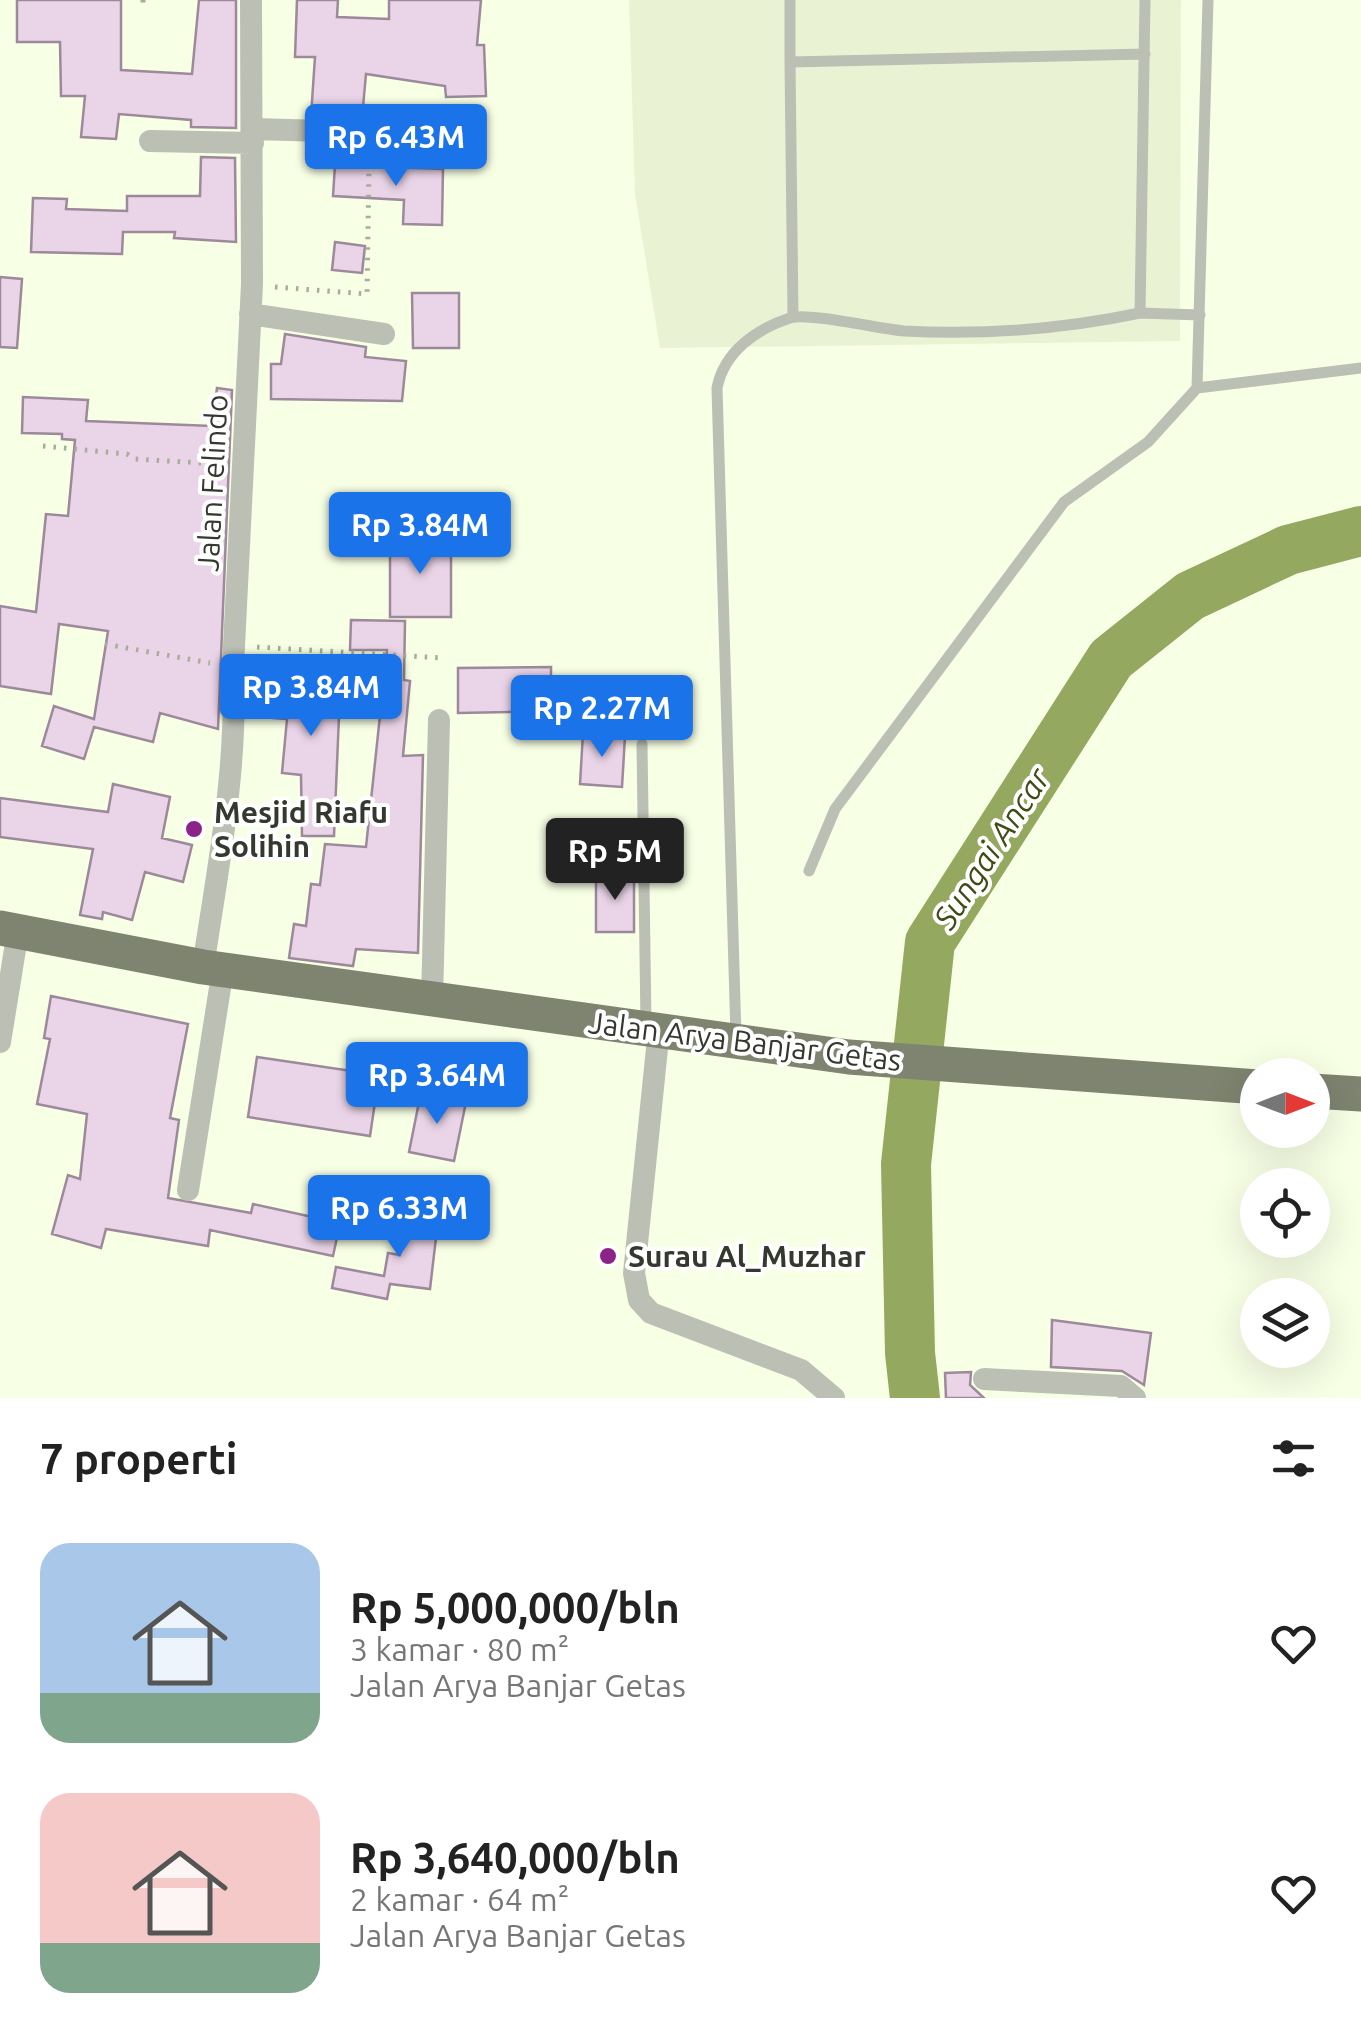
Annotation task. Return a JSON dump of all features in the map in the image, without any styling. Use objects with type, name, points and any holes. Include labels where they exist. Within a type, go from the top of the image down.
[{"type":"highway","name":"Jalan Arya Banjar Getas","points":[[9,929],[213,968],[849,1057],[1240,1086]]},
{"type":"highway","points":[[1330,1092],[1361,1094]]},
{"type":"street","name":"Jalan Felindo","points":[[188,1190],[236,711],[234,656],[252,284],[251,0]]},
{"type":"street","points":[[150,141],[360,132],[369,140]]},
{"type":"street","points":[[250,314],[384,334]]},
{"type":"street","points":[[432,1001],[439,720]]},
{"type":"street","points":[[0,1042],[9,929]]},
{"type":"street","points":[[652,1028],[634,1259],[639,1300],[651,1313],[801,1370],[834,1398]]},
{"type":"street","points":[[984,1378],[1121,1386],[1134,1398]]},
{"type":"lane","points":[[790,0],[793,316]]},
{"type":"lane","points":[[1140,313],[1145,0]]},
{"type":"lane","points":[[809,871],[835,809],[1064,502],[1148,442],[1197,388],[1208,0]]},
{"type":"lane","points":[[790,62],[1145,54]]},
{"type":"lane","points":[[736,1040],[718,388],[732,352],[793,316],[908,331],[1099,324],[1140,313],[1200,315]]},
{"type":"lane","points":[[1197,388],[1361,368]]},
{"type":"lane","points":[[642,744],[652,1028]]},
{"type":"path","points":[[143,0],[143,9]]},
{"type":"path","points":[[252,284],[326,294],[369,292],[369,140]]},
{"type":"path","points":[[43,446],[128,454],[135,459],[244,465]]},
{"type":"path","points":[[105,644],[234,656],[442,658]]},
{"type":"shaded area","points":[[629,0],[1181,0],[1180,341],[660,348],[635,194]]},
{"type":"building","points":[[17,0],[121,0],[121,70],[192,74],[199,0],[236,0],[236,128],[191,127],[191,120],[119,114],[116,139],[81,137],[85,96],[61,96],[60,42],[17,42]]},
{"type":"building","points":[[297,0],[338,0],[337,17],[389,19],[389,0],[481,0],[477,45],[484,45],[486,96],[446,97],[445,86],[366,74],[362,118],[311,116],[315,57],[295,57]]},
{"type":"building","points":[[201,157],[235,158],[236,242],[174,238],[175,232],[123,232],[122,254],[31,252],[33,198],[67,199],[66,209],[127,211],[127,196],[200,196]]},
{"type":"building","points":[[335,165],[443,169],[442,225],[403,224],[404,200],[333,196]]},
{"type":"building","points":[[335,242],[365,246],[362,273],[332,270]]},
{"type":"building","points":[[0,277],[22,279],[17,348],[0,347]]},
{"type":"building","points":[[412,293],[459,293],[459,348],[413,348]]},
{"type":"building","points":[[285,334],[366,347],[365,357],[406,361],[402,401],[271,399],[271,364],[281,364]]},
{"type":"building","points":[[217,388],[232,390],[218,729],[160,713],[153,742],[94,727],[84,759],[42,746],[54,706],[94,719],[108,631],[59,624],[51,694],[0,686],[0,606],[36,612],[46,514],[68,516],[75,440],[62,439],[62,434],[22,433],[23,397],[88,400],[86,421],[212,426]]},
{"type":"building","points":[[390,536],[451,537],[451,617],[390,617]]},
{"type":"building","points":[[351,620],[405,621],[404,680],[410,681],[403,756],[423,755],[418,953],[356,949],[353,966],[289,958],[294,924],[306,926],[311,884],[320,885],[325,844],[366,847],[387,650],[350,650]]},
{"type":"building","points":[[271,667],[341,668],[334,836],[302,836],[301,775],[282,773],[287,719],[274,718],[276,690],[270,690]]},
{"type":"building","points":[[551,667],[551,711],[458,713],[458,668]]},
{"type":"building","points":[[583,733],[625,736],[622,787],[580,784]]},
{"type":"building","points":[[113,784],[170,797],[162,838],[192,845],[183,882],[145,872],[132,920],[103,912],[102,919],[80,915],[93,849],[0,837],[0,798],[108,812]]},
{"type":"building","points":[[596,874],[634,874],[634,932],[596,932]]},
{"type":"building","points":[[51,996],[188,1024],[170,1118],[179,1120],[168,1198],[251,1213],[253,1204],[340,1223],[333,1256],[210,1230],[208,1246],[106,1229],[101,1248],[52,1234],[68,1175],[80,1179],[87,1114],[37,1104],[50,1039],[44,1038]]},
{"type":"building","points":[[257,1057],[379,1075],[370,1136],[248,1117]]},
{"type":"building","points":[[421,1092],[466,1102],[454,1161],[409,1152]]},
{"type":"building","points":[[406,1208],[439,1212],[430,1289],[390,1284],[387,1299],[332,1288],[336,1267],[384,1276],[388,1253],[400,1255]]},
{"type":"building","points":[[1052,1320],[1151,1333],[1144,1385],[1122,1371],[1051,1367]]},
{"type":"building","points":[[971,1372],[970,1385],[984,1398],[946,1398],[945,1373]]},
{"type":"waterway","name":"Sungai Ancar","points":[[915,1398],[910,1353],[906,1164],[930,942],[1111,659],[1190,596],[1288,550],[1361,531]]},
{"type":"place","name":"Mesjid Riafu Solihin","points":[[194,829]]},
{"type":"place","name":"Surau Al_Muzhar","points":[[608,1256]]}]
